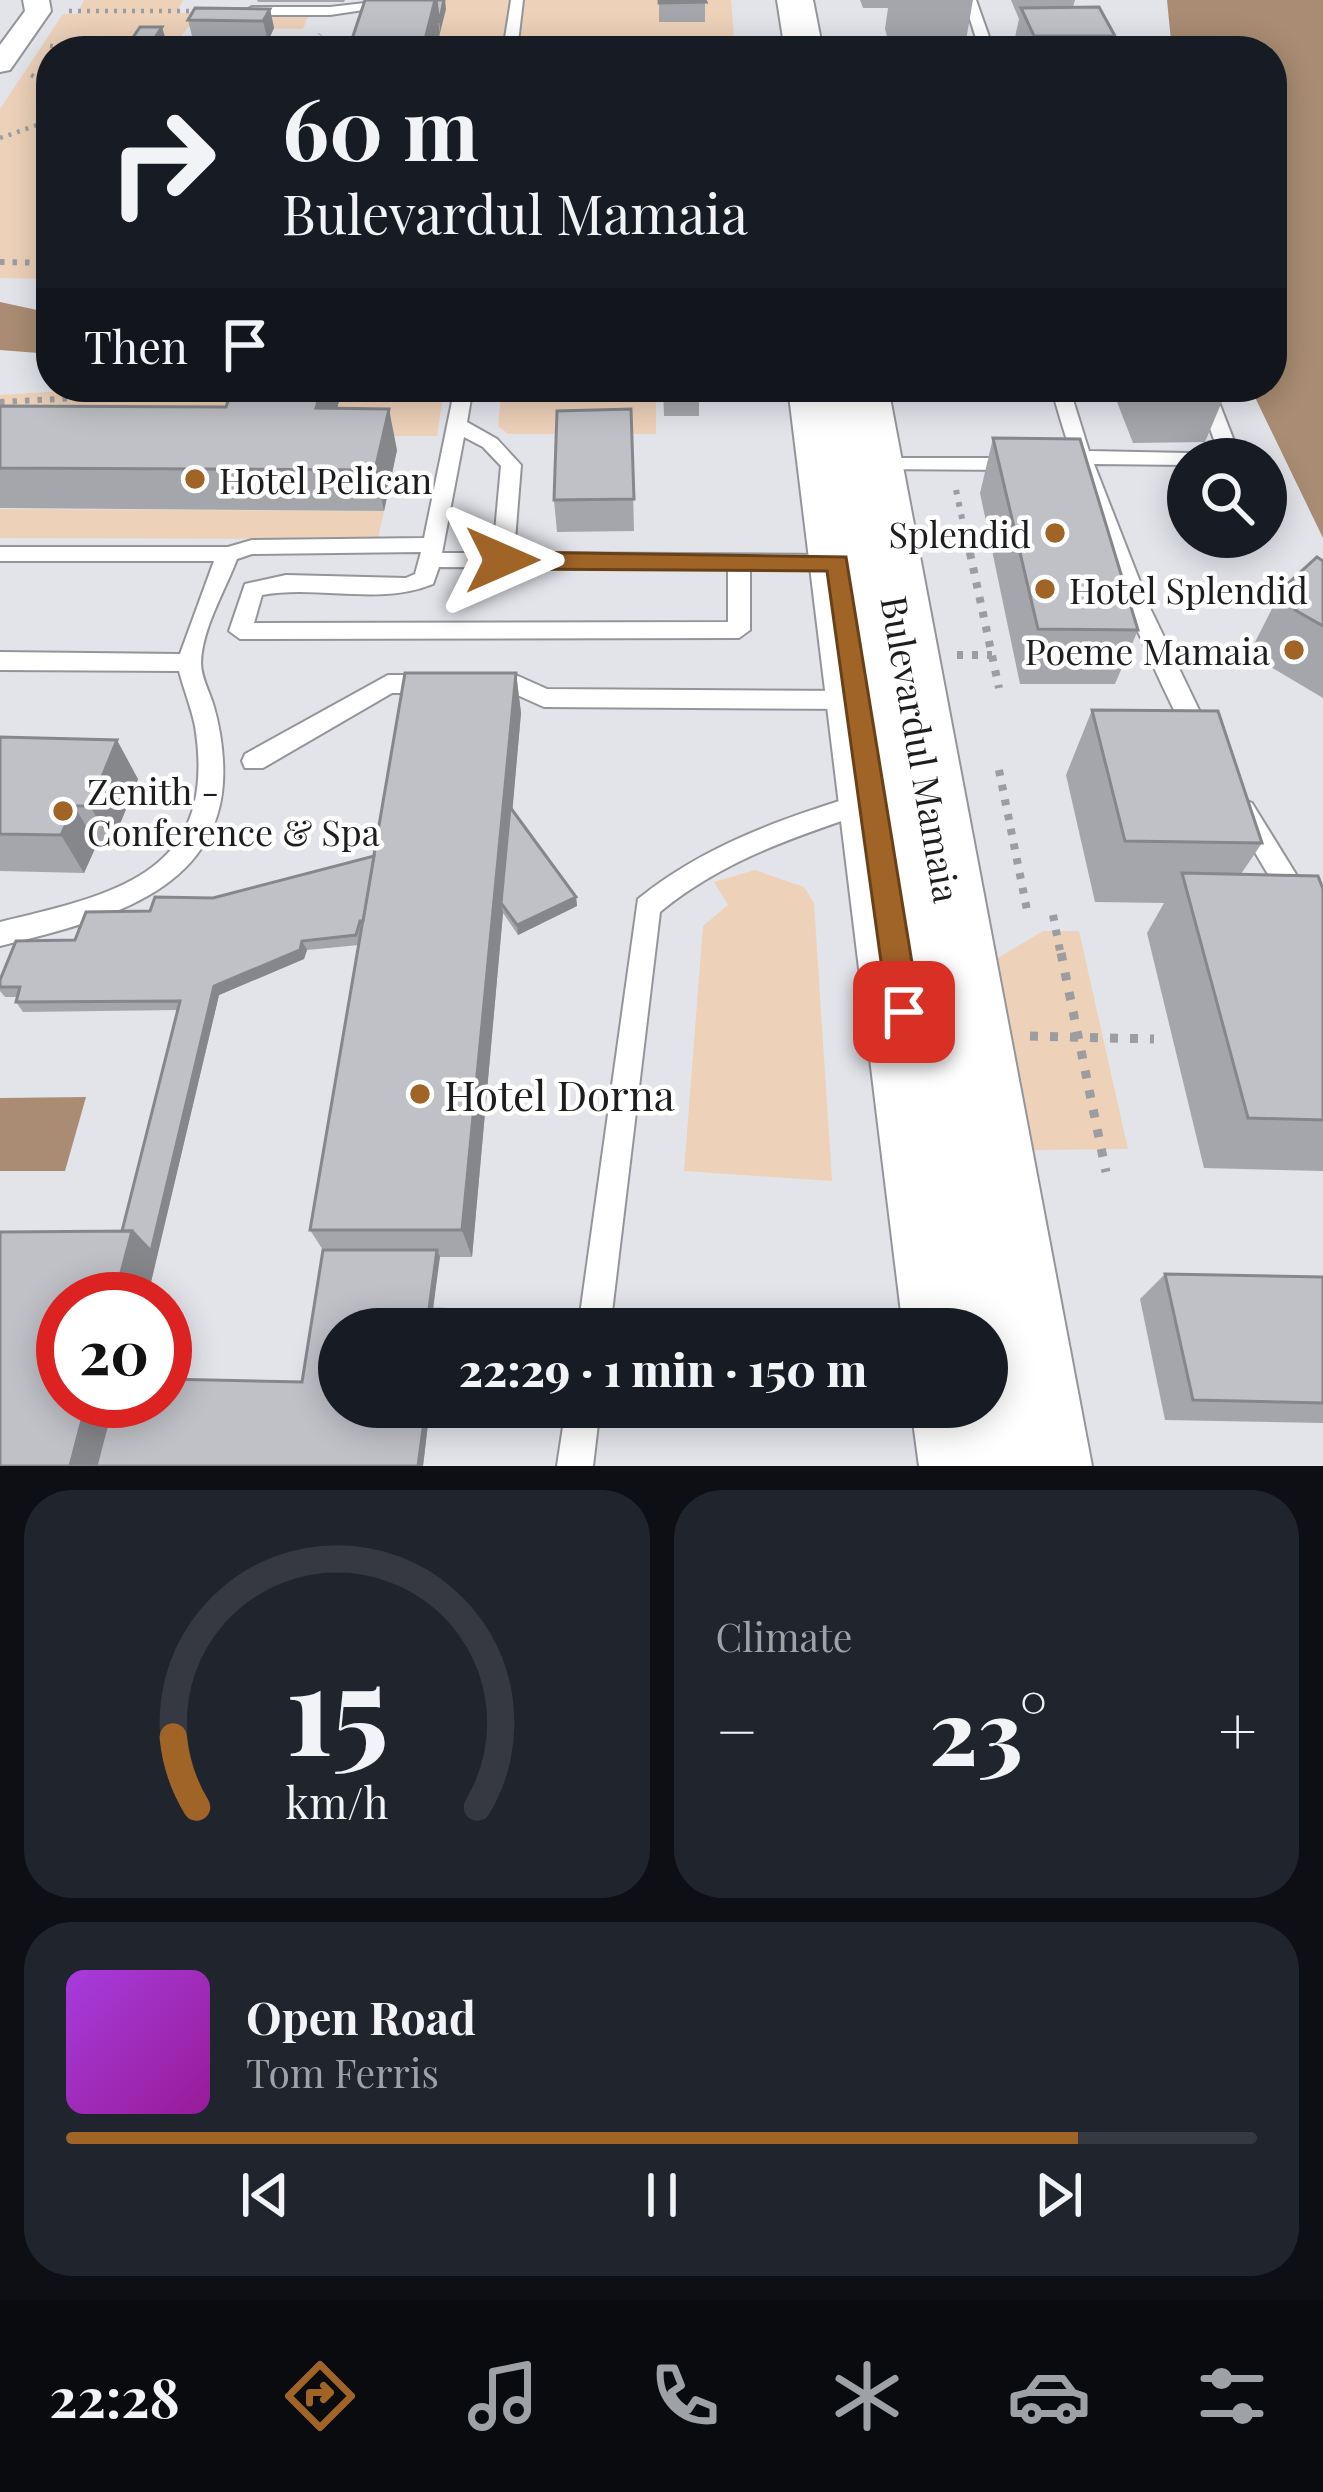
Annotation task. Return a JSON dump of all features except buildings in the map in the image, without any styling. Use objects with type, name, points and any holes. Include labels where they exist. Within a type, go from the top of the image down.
[{"type":"main road","points":[[761,0],[766,36]]},
{"type":"main road","points":[[795,0],[801,36]]},
{"type":"main road","name":"Bulevardul Mamaia","points":[[816,402],[945,1308]]},
{"type":"main road","name":"Bulevardul Mamaia","points":[[869,425],[1044,1466]]},
{"type":"main road","points":[[961,1428],[967,1466]]},
{"type":"street","points":[[6,55],[37,6]]},
{"type":"lane","points":[[252,10],[330,11],[424,0]]},
{"type":"lane","points":[[512,36],[517,0]]},
{"type":"lane","points":[[970,0],[982,36]]},
{"type":"lane","points":[[462,402],[425,579],[409,586],[286,583],[253,589],[240,631],[739,630],[739,562]]},
{"type":"lane","points":[[1061,402],[1065,463],[1161,661],[1222,777],[1323,942]]},
{"type":"lane","points":[[1210,402],[1223,438]]},
{"type":"lane","points":[[869,425],[1065,463],[1167,460]]},
{"type":"lane","points":[[459,426],[490,443],[512,465],[502,560]]},
{"type":"lane","points":[[0,554],[228,554],[253,547],[502,560],[838,562]]},
{"type":"lane","points":[[0,934],[95,908],[145,887],[186,857],[210,813],[212,774],[205,714],[189,663],[228,554]]},
{"type":"lane","points":[[0,661],[189,663]]},
{"type":"lane","points":[[254,761],[388,684],[518,685],[544,698],[859,700]]},
{"type":"lane","points":[[597,1308],[647,907],[679,878],[741,849],[873,800]]},
{"type":"lane","points":[[575,1466],[581,1428]]},
{"type":"path","points":[[37,6],[252,10]]},
{"type":"path","points":[[6,55],[36,52]]},
{"type":"path","points":[[0,138],[36,125]]},
{"type":"path","points":[[0,262],[36,263]]},
{"type":"path","points":[[0,403],[36,401]]},
{"type":"path","points":[[978,489],[956,489],[999,688]]},
{"type":"path","points":[[923,542],[968,542]]},
{"type":"path","points":[[943,655],[992,655]]},
{"type":"path","points":[[999,770],[1028,915]]},
{"type":"path","points":[[1053,915],[1106,1172]]},
{"type":"path","points":[[1012,1035],[1154,1039]]},
{"type":"shaded area","points":[[84,0],[183,0],[177,13],[309,14],[303,29],[188,27],[182,36],[48,36],[63,14],[77,14]]},
{"type":"shaded area","points":[[443,0],[731,0],[734,36],[438,36]]},
{"type":"shaded area","points":[[1167,0],[1323,0],[1323,538],[1287,464],[1287,438],[1275,438],[1257,402],[1287,402],[1287,36],[1171,36]]},
{"type":"shaded area","points":[[36,55],[36,279],[0,278],[0,109]]},
{"type":"shaded area","points":[[0,302],[36,310],[36,353],[0,350]]},
{"type":"shaded area","points":[[36,393],[36,402],[254,402],[239,449],[0,447],[0,395]]},
{"type":"shaded area","points":[[339,402],[442,402],[437,436],[330,436]]},
{"type":"shaded area","points":[[500,402],[656,402],[656,434],[508,434],[498,426]]},
{"type":"shaded area","points":[[0,509],[384,511],[378,539],[0,538]]},
{"type":"shaded area","points":[[755,870],[804,887],[814,903],[832,1181],[684,1171],[703,926],[728,905],[714,882]]},
{"type":"shaded area","points":[[1043,931],[1079,931],[1128,1149],[1034,1150],[996,959]]},
{"type":"shaded area","points":[[86,1097],[65,1171],[0,1171],[0,1098]]},
{"type":"place","name":"Hotel Pelican","points":[[195,479]]},
{"type":"place","name":"Splendid","points":[[1055,533]]},
{"type":"place","name":"Hotel Splendid","points":[[1045,589]]},
{"type":"place","name":"Poeme Mamaia","points":[[1294,650]]},
{"type":"place","name":"Zenith - Conference & Spa","points":[[63,811]]},
{"type":"place","name":"Hotel Dorna","points":[[420,1094]]},
{"type":"route","points":[[502,560],[838,562],[904,1012]]}]
